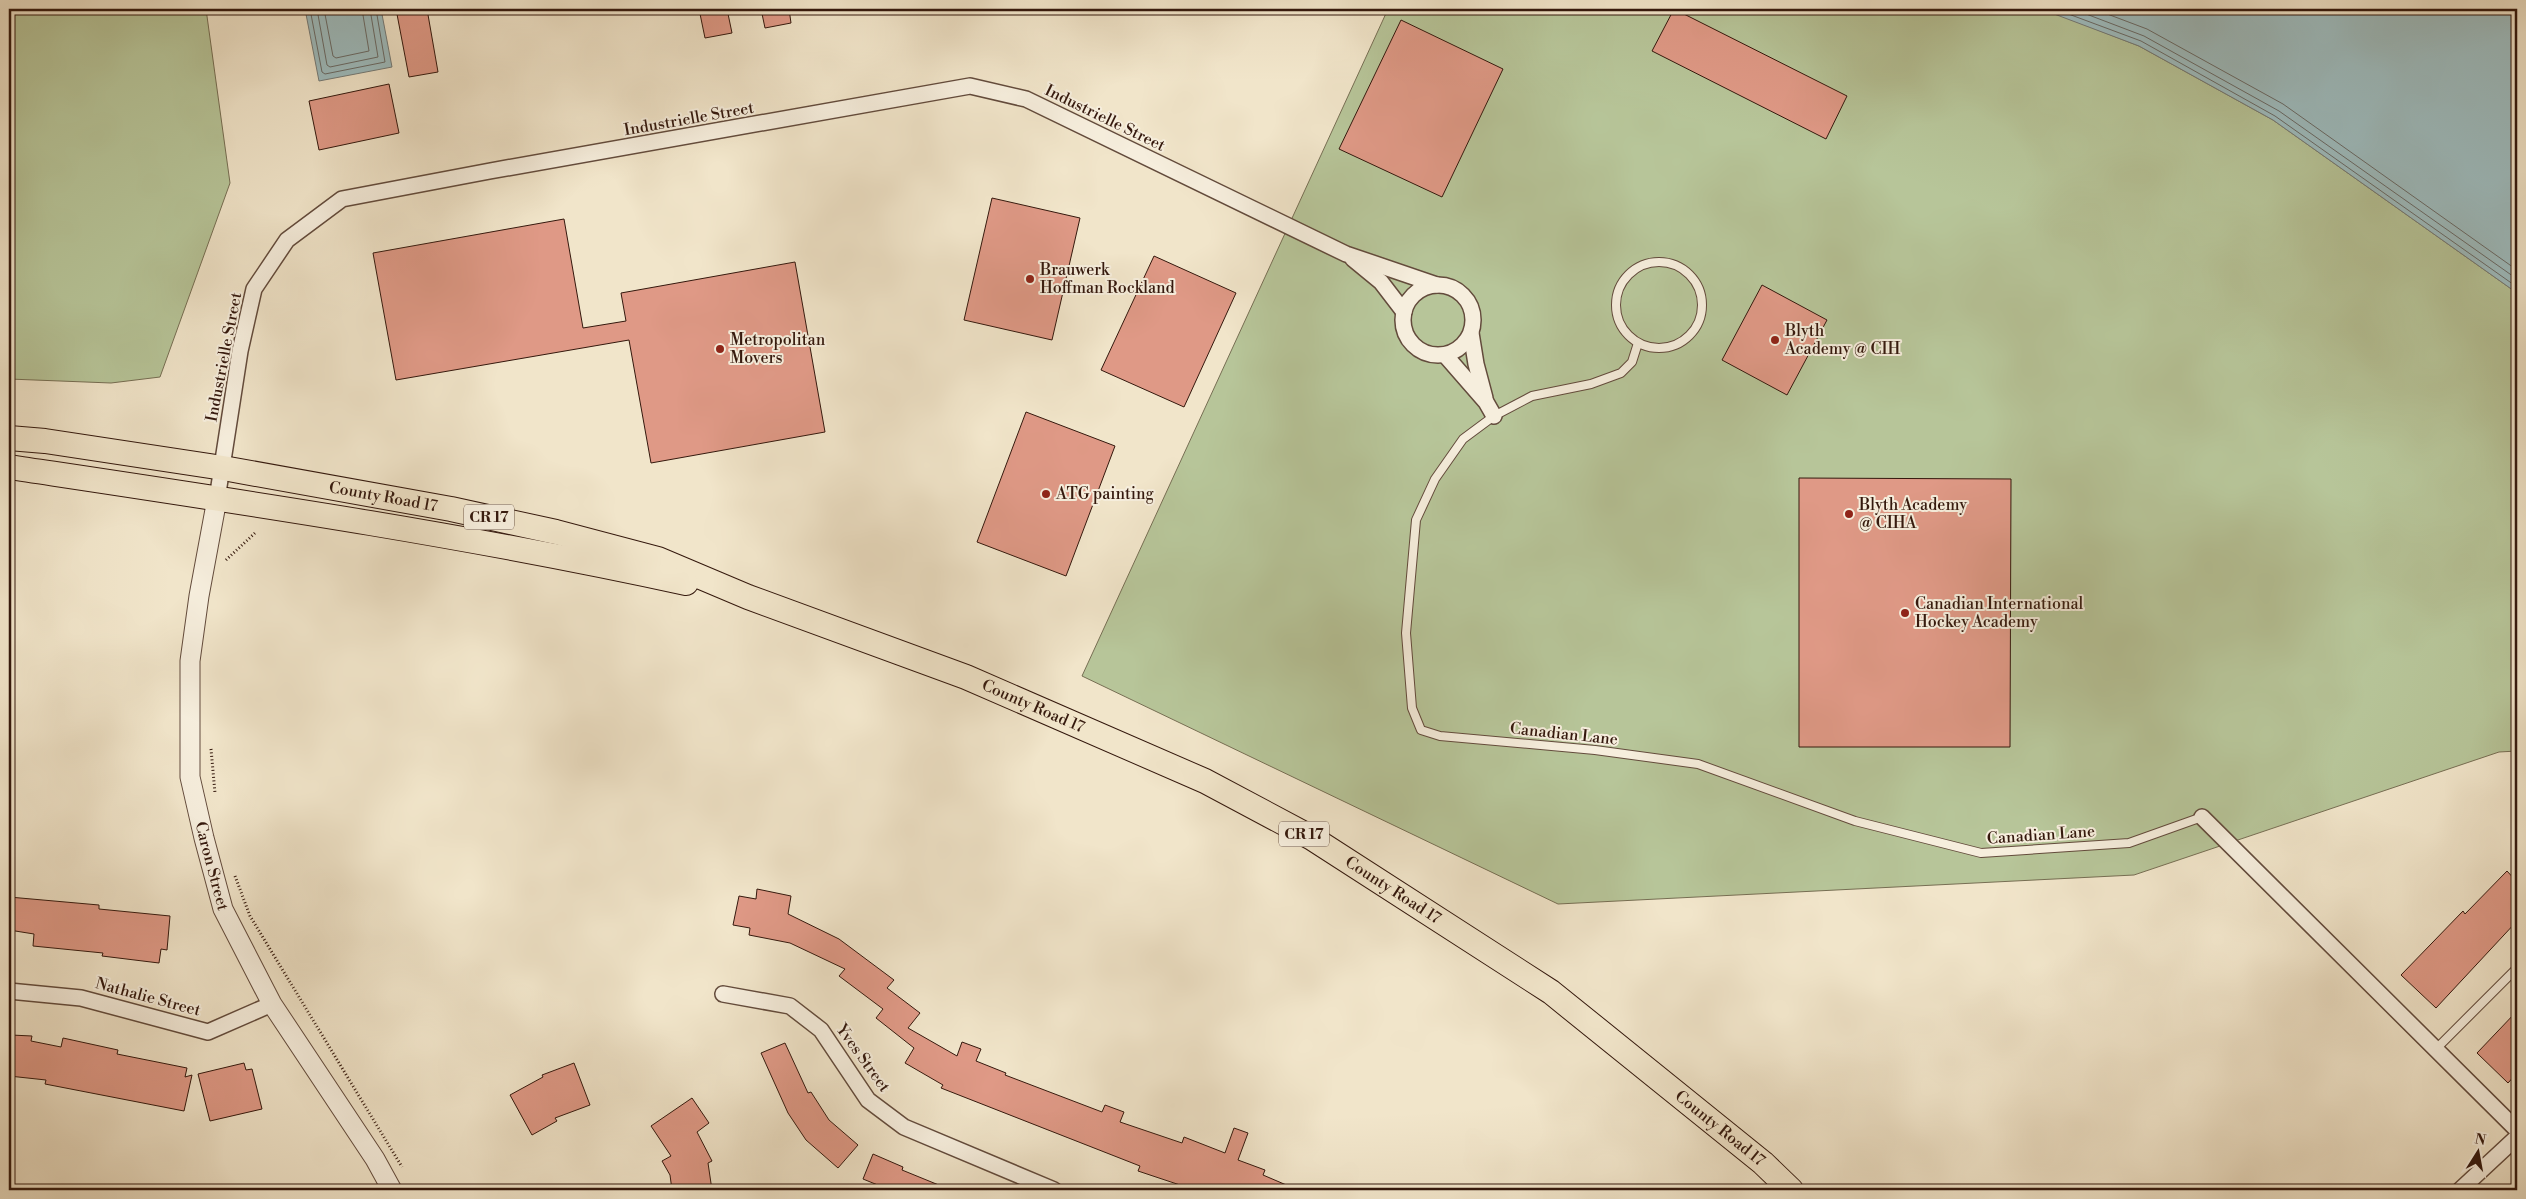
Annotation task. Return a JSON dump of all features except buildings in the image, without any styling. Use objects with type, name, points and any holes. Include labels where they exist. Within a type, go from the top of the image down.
[{"type":"main road","name":"County Road 17","points":[[9,438],[44,441],[222,468],[451,509],[556,532],[658,560],[748,597],[975,681],[1205,780],[1312,838],[1551,992],[1763,1163],[1791,1190]]},
{"type":"main road","name":"County Road 17","points":[[9,467],[568,557],[748,597]]},
{"type":"street","name":"Industrielle Street","points":[[217,499],[240,351],[254,289],[287,240],[342,199],[970,86],[1026,99],[1346,254],[1454,289],[1467,300],[1473,316],[1471,333],[1476,364],[1486,402]]},
{"type":"street","name":"Industrielle Street","points":[[1346,254],[1380,282],[1404,312],[1407,335],[1413,345],[1423,352],[1445,355]]},
{"type":"street","points":[[1404,312],[1416,293],[1426,287],[1437,285]]},
{"type":"street","points":[[1471,333],[1466,343],[1457,350],[1445,355],[1486,402],[1494,416]]},
{"type":"street","name":"Caron Street","points":[[217,499],[199,596],[190,662],[190,777],[204,838],[223,909],[272,1004],[375,1159],[392,1190]]},
{"type":"street","points":[[2202,817],[2517,1130]]},
{"type":"street","name":"Nathalie Street","points":[[9,991],[81,998],[208,1032],[272,1004]]},
{"type":"street","name":"Yves Street","points":[[723,994],[790,1006],[821,1030],[868,1100],[904,1127],[1044,1188]]},
{"type":"street","points":[[2460,1190],[2517,1137]]},
{"type":"lane","points":[[1651,262],[1666,262],[1680,266],[1691,275],[1699,286],[1703,299],[1702,313],[1698,326],[1678,344],[1665,348],[1651,347],[1638,343],[1626,333],[1618,320],[1616,305],[1618,290],[1625,277],[1636,267],[1651,262]]},
{"type":"lane","name":"Canadian Lane","points":[[1638,343],[1632,362],[1621,373],[1591,384],[1532,396],[1494,416],[1463,439],[1435,479],[1416,520],[1406,633],[1412,708],[1421,730],[1440,736],[1595,750],[1698,764],[1855,821],[1981,853],[2130,843],[2202,817]]},
{"type":"lane","points":[[2436,1048],[2517,968]]},
{"type":"path","points":[[225,567],[227,557],[255,533]]},
{"type":"path","points":[[210,746],[215,800]]},
{"type":"path","points":[[234,871],[250,916],[338,1065],[398,1157],[405,1174]]},
{"type":"green space","points":[[9,9],[206,9],[230,183],[160,377],[111,383],[9,379]]},
{"type":"green space","points":[[1388,9],[2044,9],[2139,46],[2273,120],[2517,293],[2517,751],[2499,752],[2134,875],[1558,904],[1082,676]]},
{"type":"water","points":[[305,9],[381,9],[392,67],[319,81]]},
{"type":"water","points":[[2041,9],[2517,9],[2517,293],[2273,120],[2139,46]]},
{"type":"place","name":"Brauwerk Hoffman Rockland","points":[[1030,279]]},
{"type":"place","name":"Blyth Academy @ CIH","points":[[1775,340]]},
{"type":"place","name":"Metropolitan Movers","points":[[720,349]]},
{"type":"place","name":"ATG painting","points":[[1046,494]]},
{"type":"place","name":"Blyth Academy @ CIHA","points":[[1849,514]]},
{"type":"place","name":"Canadian International Hockey Academy","points":[[1905,613]]}]
